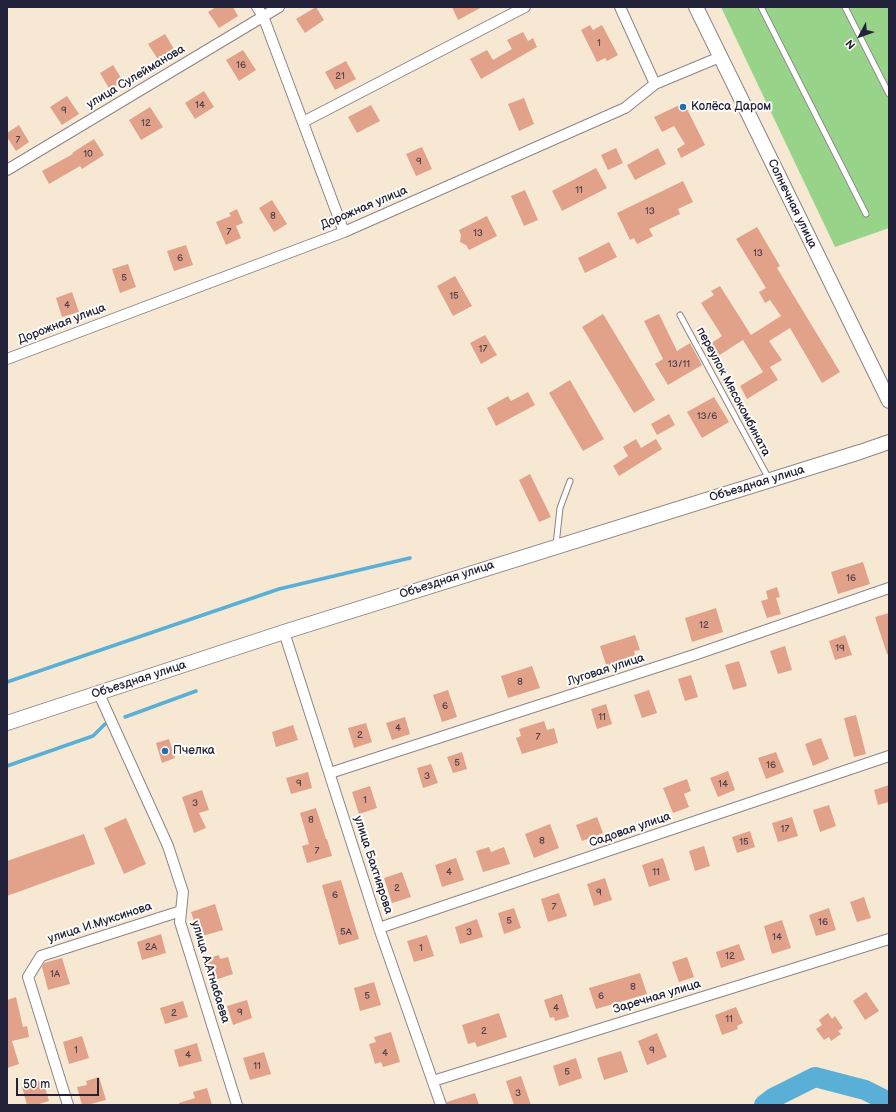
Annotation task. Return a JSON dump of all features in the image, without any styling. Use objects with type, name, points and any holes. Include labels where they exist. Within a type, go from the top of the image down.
[{"type":"main road","name":"Солнечная улица","points":[[696,7],[889,401]]},
{"type":"main road","name":"Объездная улица","points":[[7,723],[284,632],[889,442]]},
{"type":"street","points":[[256,7],[263,16],[344,232]]},
{"type":"street","name":"улица Сулейманова","points":[[7,170],[279,7]]},
{"type":"street","points":[[303,122],[525,7]]},
{"type":"street","points":[[620,7],[656,84]]},
{"type":"street","name":"Дорожная улица","points":[[7,359],[344,232],[625,108],[656,84],[720,57]]},
{"type":"street","name":"Луговая улица","points":[[330,773],[694,655],[889,588]]},
{"type":"street","name":"улица Бахтиярова","points":[[284,632],[380,928],[441,1105]]},
{"type":"street","name":"улица А.Атнабаева","points":[[99,694],[168,846],[183,892],[180,922],[236,1105]]},
{"type":"street","name":"Садовая улица","points":[[380,928],[889,756]]},
{"type":"street","name":"улица И.Муксинова","points":[[68,1105],[28,978],[41,956],[181,911]]},
{"type":"street","name":"Заречная улица","points":[[433,1081],[889,939]]},
{"type":"lane","points":[[761,7],[866,214]]},
{"type":"lane","points":[[845,7],[889,94]]},
{"type":"lane","name":"переулок Мясокомбината","points":[[680,314],[769,480]]},
{"type":"lane","points":[[556,546],[560,508],[570,481]]},
{"type":"green space","points":[[721,7],[889,7],[889,228],[835,247]]},
{"type":"building","points":[[216,7],[233,7],[238,16],[219,28],[208,12]]},
{"type":"building","points":[[316,7],[324,20],[305,33],[296,19]]},
{"type":"building","points":[[452,7],[482,7],[458,20]]},
{"type":"building","points":[[590,25],[593,30],[602,25],[618,55],[607,61],[605,58],[597,62],[581,30]]},
{"type":"building","points":[[523,32],[528,41],[533,38],[537,47],[481,79],[470,59],[487,50],[493,60],[512,49],[507,40]]},
{"type":"building","points":[[165,34],[177,54],[161,64],[148,44]]},
{"type":"building","points":[[243,50],[256,70],[239,81],[226,60]]},
{"type":"building","points":[[346,61],[356,79],[335,90],[325,72]]},
{"type":"building","points":[[113,65],[123,81],[110,90],[100,73]]},
{"type":"building","points":[[204,91],[214,107],[195,119],[185,103]]},
{"type":"building","points":[[67,96],[79,114],[62,125],[50,107]]},
{"type":"building","points":[[524,98],[534,124],[519,131],[508,104]]},
{"type":"building","points":[[684,103],[705,145],[681,158],[677,149],[685,144],[674,126],[662,132],[654,117]]},
{"type":"building","points":[[371,105],[380,121],[357,133],[348,117]]},
{"type":"building","points":[[150,107],[163,127],[141,140],[129,120]]},
{"type":"building","points":[[19,125],[29,142],[16,151],[7,137],[7,133]]},
{"type":"building","points":[[94,139],[104,155],[82,169],[80,166],[49,184],[42,171],[73,154],[72,153]]},
{"type":"building","points":[[422,147],[432,169],[416,176],[406,154]]},
{"type":"building","points":[[616,148],[623,163],[608,170],[601,155]]},
{"type":"building","points":[[658,148],[666,164],[635,180],[627,165]]},
{"type":"building","points":[[596,168],[607,188],[562,211],[552,191]]},
{"type":"building","points":[[683,181],[693,202],[678,209],[680,214],[649,229],[653,236],[637,244],[634,238],[630,240],[617,213]]},
{"type":"building","points":[[525,190],[538,220],[524,226],[511,196]]},
{"type":"building","points":[[272,200],[287,224],[274,232],[259,208]]},
{"type":"building","points":[[237,209],[243,223],[236,226],[241,238],[226,245],[216,222],[231,216],[229,213]]},
{"type":"building","points":[[487,216],[497,236],[469,250],[466,245],[460,242],[461,235],[459,230]]},
{"type":"building","points":[[757,227],[780,266],[777,268],[840,372],[822,383],[790,328],[769,341],[782,360],[770,367],[778,380],[747,399],[740,386],[763,372],[743,340],[718,356],[710,344],[722,336],[701,303],[714,295],[711,291],[720,286],[751,335],[781,316],[770,300],[765,303],[759,292],[766,288],[736,239]]},
{"type":"building","points":[[609,242],[617,257],[585,273],[578,258]]},
{"type":"building","points":[[186,245],[193,265],[174,271],[167,251]]},
{"type":"building","points":[[128,264],[136,287],[120,293],[112,269]]},
{"type":"building","points":[[455,276],[472,306],[453,316],[437,286]]},
{"type":"building","points":[[72,292],[79,312],[62,317],[56,298]]},
{"type":"building","points":[[603,314],[655,400],[634,413],[582,327]]},
{"type":"building","points":[[659,314],[677,351],[690,343],[702,365],[668,385],[655,364],[663,359],[644,321]]},
{"type":"building","points":[[485,335],[497,355],[481,364],[470,343]]},
{"type":"building","points":[[570,380],[604,439],[583,451],[549,393]]},
{"type":"building","points":[[528,392],[535,405],[496,426],[487,408],[508,396],[511,401]]},
{"type":"building","points":[[714,397],[729,422],[702,438],[687,412]]},
{"type":"building","points":[[669,414],[675,425],[657,435],[651,424]]},
{"type":"building","points":[[636,439],[641,448],[656,439],[662,449],[619,476],[613,466],[628,456],[623,447]]},
{"type":"building","points":[[530,474],[551,517],[539,522],[519,480]]},
{"type":"building","points":[[863,562],[870,584],[838,594],[831,572]]},
{"type":"building","points":[[777,587],[780,597],[776,598],[781,614],[767,618],[761,601],[768,599],[766,591]]},
{"type":"building","points":[[716,608],[723,632],[692,642],[685,618]]},
{"type":"building","points":[[889,613],[889,654],[887,654],[875,617]]},
{"type":"building","points":[[635,635],[640,650],[634,651],[636,659],[607,668],[600,646]]},
{"type":"building","points":[[845,635],[852,655],[835,660],[829,641]]},
{"type":"building","points":[[785,646],[792,670],[778,674],[770,651]]},
{"type":"building","points":[[739,661],[747,686],[733,690],[725,665]]},
{"type":"building","points":[[532,666],[540,688],[508,698],[501,676]]},
{"type":"building","points":[[691,675],[698,697],[685,701],[678,679]]},
{"type":"building","points":[[448,690],[457,717],[442,722],[433,695]]},
{"type":"building","points":[[649,690],[657,713],[642,718],[634,695]]},
{"type":"building","points":[[606,704],[612,724],[597,729],[591,709]]},
{"type":"building","points":[[856,715],[866,754],[854,757],[844,718]]},
{"type":"building","points":[[405,717],[410,734],[392,740],[386,723]]},
{"type":"building","points":[[544,721],[547,730],[554,728],[558,743],[522,754],[516,738],[521,736],[519,729]]},
{"type":"building","points":[[366,723],[372,742],[354,748],[348,728]]},
{"type":"building","points":[[293,725],[298,740],[276,747],[272,732]]},
{"type":"building","points":[[821,738],[829,759],[813,766],[805,744]]},
{"type":"building","name":"Пчелка","points":[[169,739],[175,758],[162,763],[156,743]]},
{"type":"building","points":[[462,752],[467,769],[453,773],[447,757]]},
{"type":"building","points":[[776,752],[784,772],[766,779],[758,758]]},
{"type":"building","points":[[431,764],[438,783],[423,788],[417,768]]},
{"type":"building","points":[[728,771],[735,790],[718,797],[710,778]]},
{"type":"building","points":[[308,772],[312,788],[291,794],[286,778]]},
{"type":"building","points":[[687,779],[691,791],[684,794],[689,807],[673,813],[663,788]]},
{"type":"building","points":[[889,785],[889,802],[878,805],[874,790]]},
{"type":"building","points":[[370,786],[377,808],[359,814],[352,792]]},
{"type":"building","points":[[202,790],[209,810],[199,813],[206,828],[194,833],[182,797]]},
{"type":"building","points":[[829,805],[836,826],[820,832],[813,810]]},
{"type":"building","points":[[316,808],[332,856],[307,863],[302,846],[309,844],[300,813]]},
{"type":"building","points":[[597,817],[603,833],[582,841],[576,825]]},
{"type":"building","points":[[792,817],[798,836],[778,842],[772,823]]},
{"type":"building","points":[[126,818],[146,864],[124,874],[104,828]]},
{"type":"building","points":[[550,824],[559,848],[534,858],[525,834]]},
{"type":"building","points":[[750,831],[755,847],[737,853],[732,837]]},
{"type":"building","points":[[84,834],[95,864],[7,896],[7,861]]},
{"type":"building","points":[[704,846],[710,866],[695,871],[689,851]]},
{"type":"building","points":[[489,847],[491,852],[504,847],[510,864],[483,872],[476,851]]},
{"type":"building","points":[[456,858],[464,880],[442,887],[435,865]]},
{"type":"building","points":[[663,858],[670,880],[649,887],[642,865]]},
{"type":"building","points":[[402,872],[411,897],[392,903],[384,878]]},
{"type":"building","points":[[605,878],[612,900],[594,906],[587,884]]},
{"type":"building","points":[[341,880],[359,939],[339,945],[322,885]]},
{"type":"building","points":[[559,893],[567,916],[548,922],[541,899]]},
{"type":"building","points":[[864,897],[871,918],[857,922],[850,902]]},
{"type":"building","points":[[215,904],[223,930],[199,937],[191,912]]},
{"type":"building","points":[[514,908],[521,928],[504,934],[498,913]]},
{"type":"building","points":[[829,908],[836,930],[816,936],[809,915]]},
{"type":"building","points":[[477,919],[483,937],[460,944],[455,927]]},
{"type":"building","points":[[782,920],[791,948],[772,954],[764,926]]},
{"type":"building","points":[[161,934],[166,953],[142,960],[137,942]]},
{"type":"building","points":[[427,935],[434,956],[414,962],[407,941]]},
{"type":"building","points":[[739,944],[745,960],[721,968],[716,952]]},
{"type":"building","points":[[219,955],[220,959],[228,957],[233,974],[215,980],[214,975],[211,975],[206,959]]},
{"type":"building","points":[[687,957],[694,977],[679,982],[672,962]]},
{"type":"building","points":[[62,958],[70,984],[48,990],[42,967],[44,963]]},
{"type":"building","points":[[640,973],[647,994],[596,1009],[589,988]]},
{"type":"building","points":[[374,982],[381,1005],[360,1011],[354,988]]},
{"type":"building","points":[[866,992],[879,1011],[865,1020],[853,1001]]},
{"type":"building","points":[[562,994],[569,1017],[555,1021],[554,1017],[550,1018],[544,1000]]},
{"type":"building","points":[[16,997],[23,1027],[27,1026],[29,1037],[12,1041],[19,1064],[7,1068],[7,1000]]},
{"type":"building","points":[[247,1000],[252,1018],[233,1025],[227,1006]]},
{"type":"building","points":[[183,1001],[188,1017],[165,1024],[160,1008]]},
{"type":"building","points":[[736,1007],[743,1023],[737,1026],[738,1029],[722,1035],[715,1015]]},
{"type":"building","points":[[499,1013],[507,1037],[477,1047],[475,1042],[468,1044],[462,1025]]},
{"type":"building","points":[[828,1013],[832,1019],[835,1016],[843,1028],[838,1031],[841,1034],[831,1041],[829,1037],[824,1040],[816,1029],[822,1025],[819,1020]]},
{"type":"building","points":[[391,1032],[400,1062],[383,1067],[381,1062],[375,1064],[369,1044],[376,1042],[374,1037]]},
{"type":"building","points":[[657,1033],[667,1057],[647,1065],[638,1041]]},
{"type":"building","points":[[82,1036],[89,1058],[69,1064],[63,1042]]},
{"type":"building","points":[[197,1043],[202,1061],[179,1067],[174,1050]]},
{"type":"building","points":[[621,1051],[628,1072],[604,1080],[597,1058]]},
{"type":"building","points":[[264,1052],[271,1074],[250,1080],[243,1058]]},
{"type":"building","points":[[576,1058],[582,1078],[559,1086],[553,1066]]},
{"type":"building","points":[[521,1076],[531,1105],[514,1105],[506,1081]]},
{"type":"building","points":[[99,1077],[106,1100],[82,1105],[77,1087],[87,1085],[86,1081]]},
{"type":"building","points":[[43,1080],[49,1101],[36,1105],[27,1105],[22,1087]]},
{"type":"building","points":[[207,1088],[212,1105],[179,1105],[179,1103],[195,1098],[193,1092]]},
{"type":"building","points":[[475,1093],[479,1105],[447,1105],[447,1102]]},
{"type":"waterway","points":[[7,682],[279,589],[410,558]]},
{"type":"waterway","points":[[125,717],[196,691]]},
{"type":"waterway","points":[[7,766],[93,736],[105,724]]},
{"type":"waterway","points":[[764,1105],[773,1098],[815,1077],[865,1090],[889,1102]]},
{"type":"place","name":"Колёса Даром","points":[[683,107]]},
{"type":"place","name":"Пчелка","points":[[165,751]]}]
